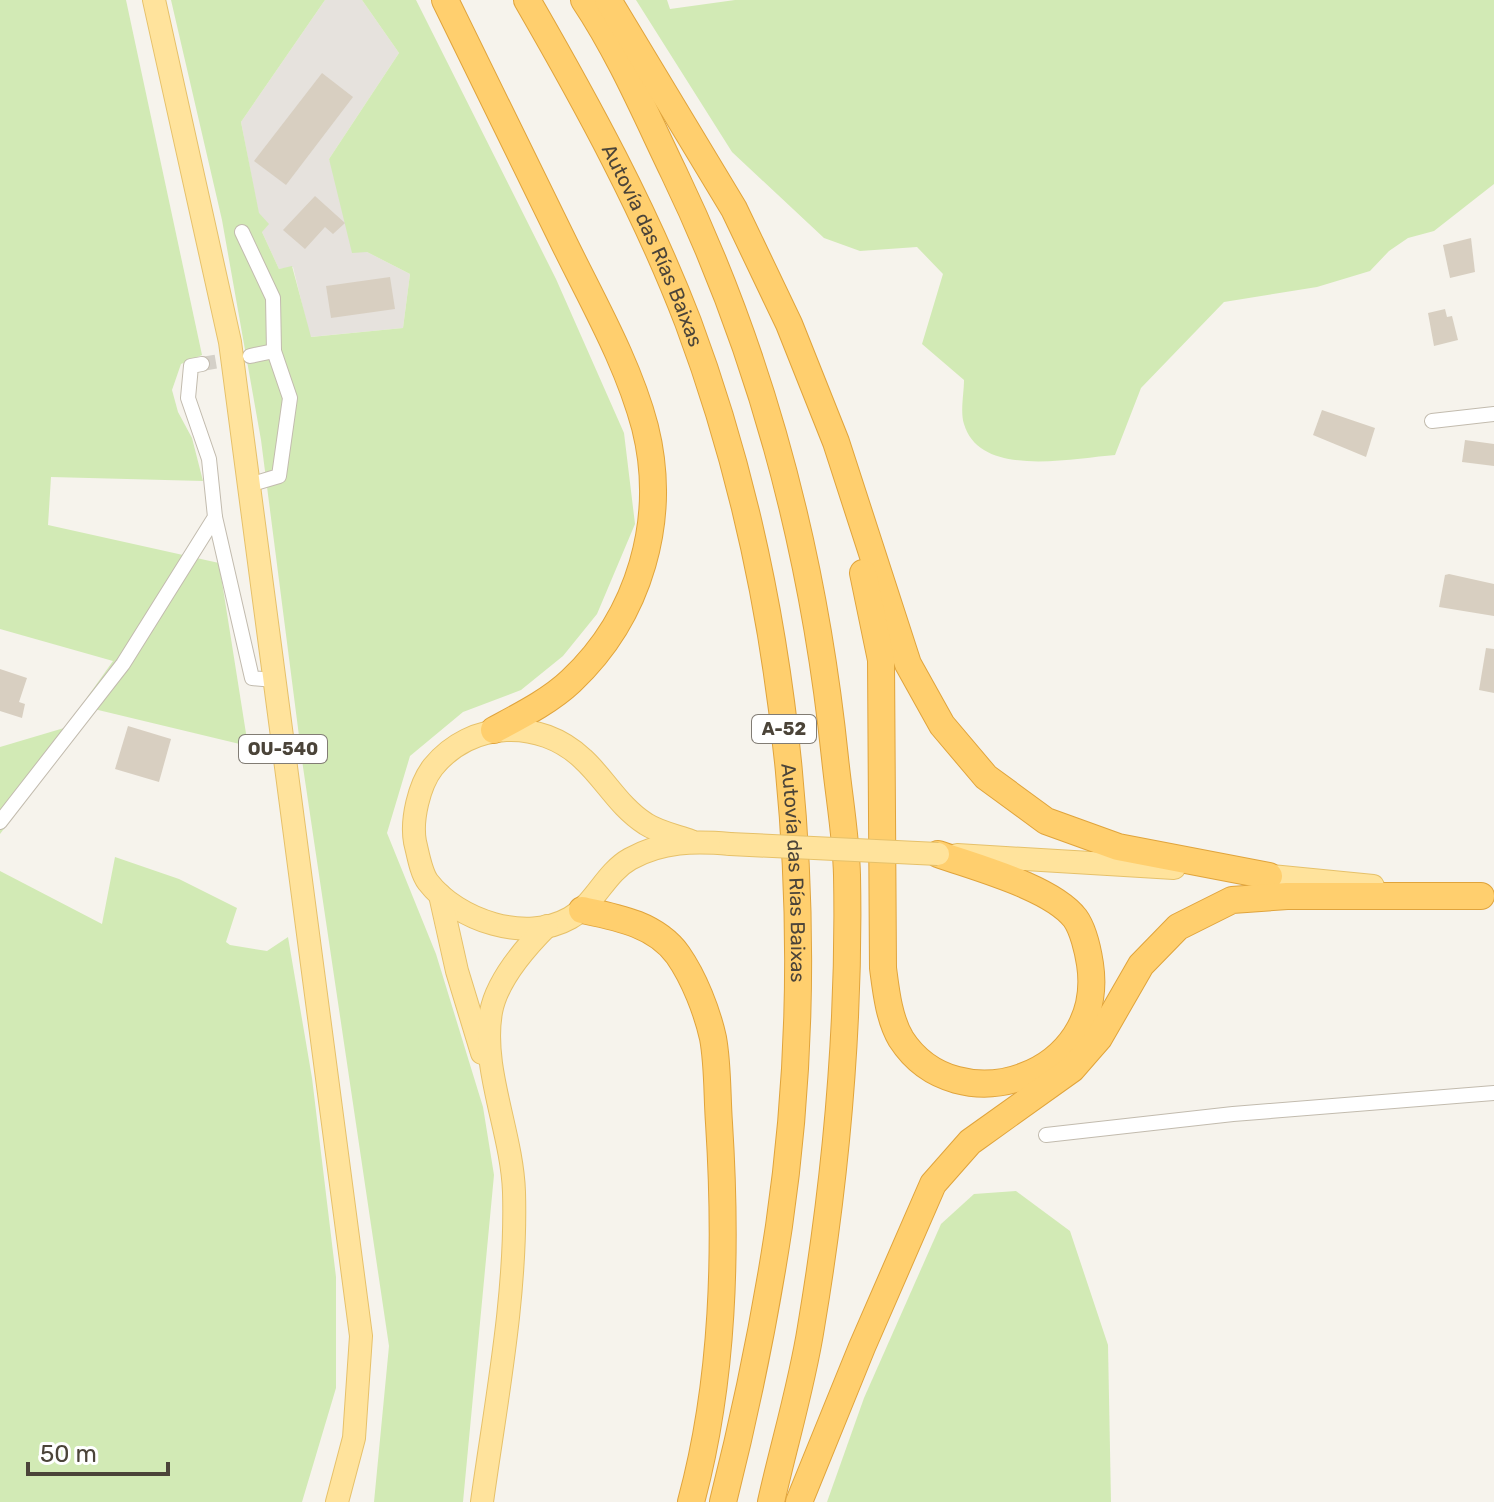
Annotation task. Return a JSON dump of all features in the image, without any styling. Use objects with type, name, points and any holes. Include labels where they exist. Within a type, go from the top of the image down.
[{"type":"highway","points":[[445,0],[622,361],[645,427],[656,487],[648,543],[629,607],[599,651],[570,683],[494,730]]},
{"type":"highway","name":"Autovía das Rías Baixas","points":[[527,0],[590,110],[658,251],[688,324],[736,477],[755,555],[783,716],[796,881],[795,1050],[779,1223],[749,1397],[723,1502]]},
{"type":"highway","name":"A-52","points":[[584,0],[608,36],[715,258],[777,442],[809,570],[831,719],[847,871],[847,980],[836,1148],[811,1330],[771,1502]]},
{"type":"highway","points":[[608,0],[734,209],[789,324],[836,442],[908,664],[942,725],[986,777],[1046,821],[1118,847],[1269,876]]},
{"type":"highway","points":[[836,442],[881,660],[883,968],[889,1004],[901,1039],[929,1068],[966,1080],[1006,1082],[1027,1077],[1051,1063],[1073,1041],[1087,1014],[1093,985],[1088,954],[1075,918],[1037,890],[938,854]]},
{"type":"highway","points":[[799,1502],[933,1184],[970,1142],[1072,1069],[1099,1038],[1141,965],[1178,927],[1232,900],[1287,896],[1488,897]]},
{"type":"highway","points":[[582,910],[616,917],[654,932],[677,953],[697,990],[713,1038],[721,1163],[722,1305],[701,1465],[691,1502]]},
{"type":"main road","name":"OU-540","points":[[154,0],[230,342],[361,1336],[354,1438],[337,1502]]},
{"type":"main road","points":[[547,926],[513,927],[475,919],[440,895],[426,879],[415,840],[418,802],[432,768],[462,743],[494,730],[529,729],[556,740],[583,759],[606,789],[646,825],[691,841],[1269,876],[1488,897]]},
{"type":"main road","points":[[482,1502],[502,1350],[514,1212],[513,1156],[487,1040],[492,1007],[529,944],[547,926],[582,910],[612,873],[629,860],[656,848],[691,841]]},
{"type":"main road","points":[[440,895],[457,971],[496,1087]]},
{"type":"street","points":[[242,232],[273,298],[274,351],[290,398],[279,476],[249,485]]},
{"type":"street","points":[[250,356],[274,351]]},
{"type":"street","points":[[202,364],[191,366],[188,398],[209,459],[215,517],[252,678],[274,680]]},
{"type":"street","points":[[1432,421],[1494,414]]},
{"type":"street","points":[[0,822],[123,664],[215,517]]},
{"type":"street","points":[[1046,1135],[1233,1114],[1494,1093]]},
{"type":"shaded area","points":[[325,0],[362,0],[399,53],[329,159],[367,252],[410,274],[403,328],[310,337],[293,267],[279,269],[262,232],[241,122]]},
{"type":"green space","points":[[0,0],[126,0],[202,355],[181,364],[172,390],[178,412],[192,438],[203,481],[51,477],[48,525],[219,563],[248,746],[94,709],[86,699],[113,661],[0,629]]},
{"type":"green space","points":[[171,0],[325,0],[241,122],[259,213],[269,224],[262,232],[279,269],[292,266],[311,337],[403,328],[410,274],[367,252],[352,253],[329,159],[399,53],[362,0],[416,0],[556,279],[624,433],[635,524],[597,614],[563,656],[521,690],[463,712],[410,756],[387,833],[436,954],[483,1107],[494,1175],[463,1502],[374,1502],[389,1346],[303,767],[261,440],[222,220]]},
{"type":"green space","points":[[636,0],[667,0],[670,9],[735,0],[1494,0],[1494,184],[1434,231],[1408,238],[1389,251],[1370,271],[1317,287],[1224,302],[1141,388],[1115,455],[1053,461],[1008,459],[988,452],[973,441],[963,419],[964,380],[922,344],[943,274],[917,247],[860,251],[824,238],[732,152]]},
{"type":"green space","points":[[64,728],[75,735],[0,834],[0,747]]},
{"type":"green space","points":[[115,857],[179,879],[237,908],[226,942],[230,945],[267,951],[288,937],[312,1078],[336,1277],[336,1388],[302,1502],[0,1502],[0,871],[102,924]]},
{"type":"green space","points":[[1016,1191],[1070,1231],[1108,1345],[1111,1502],[827,1502],[864,1398],[941,1224],[974,1194]]},
{"type":"building","points":[[322,73],[353,97],[286,185],[254,161]]},
{"type":"building","points":[[315,196],[345,223],[333,234],[325,227],[305,249],[283,230]]},
{"type":"building","points":[[1471,238],[1475,272],[1450,278],[1443,245]]},
{"type":"building","points":[[390,277],[395,309],[331,318],[326,286]]},
{"type":"building","points":[[1445,309],[1447,317],[1452,316],[1458,340],[1434,346],[1428,313]]},
{"type":"building","points":[[1322,410],[1375,428],[1366,457],[1313,435]]},
{"type":"building","points":[[1465,440],[1494,444],[1494,466],[1462,462]]},
{"type":"building","points":[[1445,575],[1494,584],[1494,616],[1439,607]]},
{"type":"building","points":[[1486,648],[1494,649],[1494,693],[1479,690]]},
{"type":"building","points":[[0,669],[27,678],[19,702],[25,704],[22,718],[0,711]]},
{"type":"building","points":[[128,726],[171,739],[159,782],[115,769]]},
{"type":"tunnel","points":[[202,364],[238,358]]}]
